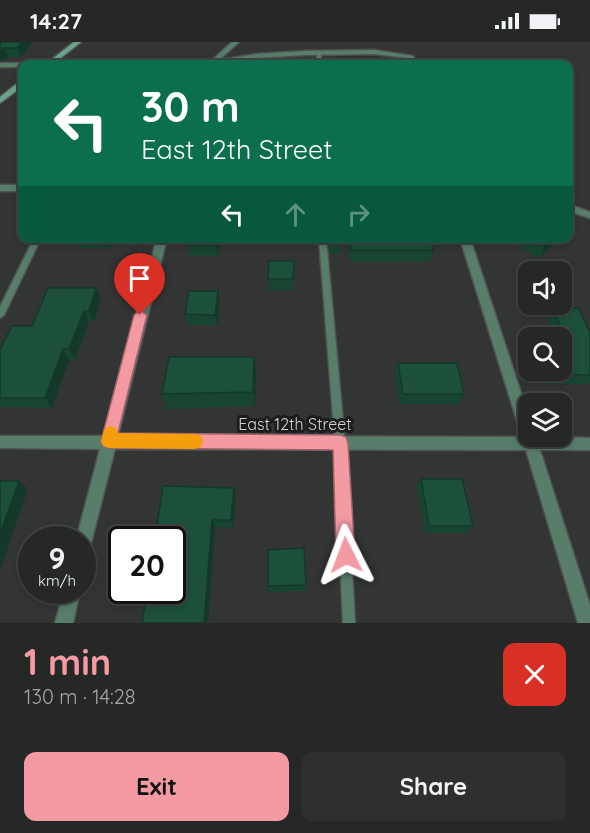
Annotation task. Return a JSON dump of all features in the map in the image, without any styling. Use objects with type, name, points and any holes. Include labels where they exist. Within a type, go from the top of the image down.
[{"type":"street","points":[[54,60],[78,42]]},
{"type":"street","points":[[215,60],[236,42]]},
{"type":"street","points":[[230,60],[251,56],[383,52],[409,60]]},
{"type":"street","points":[[0,65],[18,65]]},
{"type":"street","points":[[0,101],[18,87]]},
{"type":"street","points":[[0,188],[18,188]]},
{"type":"street","points":[[573,209],[590,215]]},
{"type":"street","points":[[87,526],[161,243]]},
{"type":"street","points":[[467,243],[518,404]]},
{"type":"street","name":"East 12th Street","points":[[0,442],[340,443],[518,439]]},
{"type":"street","name":"East 12th Street","points":[[572,443],[590,444]]},
{"type":"street","points":[[532,447],[587,623]]},
{"type":"street","points":[[64,623],[69,604]]},
{"type":"lane","points":[[319,60],[320,53]]},
{"type":"lane","points":[[0,315],[36,243]]},
{"type":"lane","points":[[322,243],[340,443],[349,623]]},
{"type":"building","points":[[0,42],[22,42],[17,48],[4,48],[0,51]]},
{"type":"building","points":[[188,243],[216,243],[216,245],[188,245]]},
{"type":"building","points":[[350,243],[432,243],[433,250],[351,250]]},
{"type":"building","points":[[269,261],[294,261],[293,279],[268,279]]},
{"type":"building","points":[[48,288],[96,288],[89,311],[84,311],[69,349],[63,349],[45,398],[0,398],[0,350],[12,326],[32,326]]},
{"type":"building","points":[[189,291],[218,291],[215,315],[185,314]]},
{"type":"building","points":[[572,308],[578,308],[590,333],[590,375],[572,374],[572,327],[560,327],[556,315],[572,315]]},
{"type":"building","points":[[169,357],[254,357],[253,392],[162,394]]},
{"type":"building","points":[[398,363],[457,363],[464,394],[403,394]]},
{"type":"building","points":[[421,479],[462,479],[473,526],[429,526]]},
{"type":"building","points":[[0,481],[19,481],[0,534]]},
{"type":"building","points":[[163,486],[234,488],[231,520],[212,520],[204,623],[142,623],[145,604],[186,604],[186,526],[157,526]]},
{"type":"building","points":[[304,548],[306,585],[268,586],[268,550]]},
{"type":"slow traffic","points":[[111,433],[109,441],[195,441]]},
{"type":"route","points":[[140,315],[109,441],[340,443],[346,555]]}]
